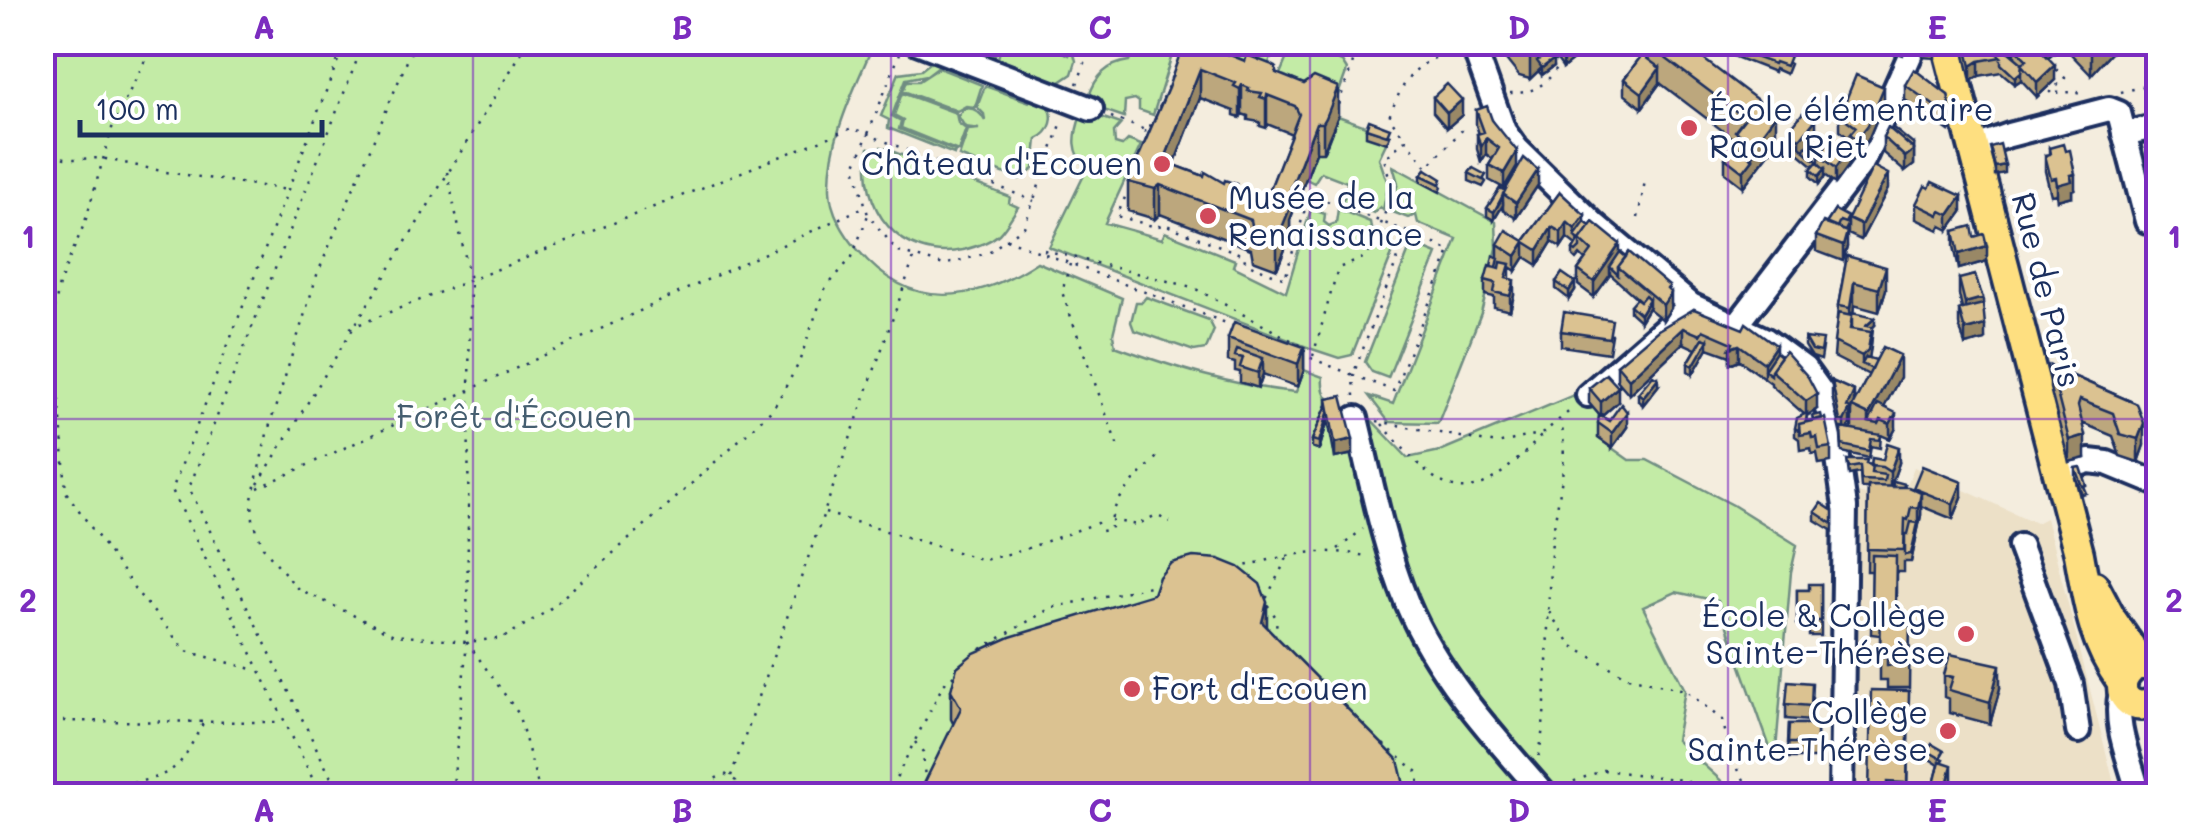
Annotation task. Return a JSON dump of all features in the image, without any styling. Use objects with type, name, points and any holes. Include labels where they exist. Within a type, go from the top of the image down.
[{"type":"main road","name":"Rue de Paris","points":[[1946,42],[2079,554],[2141,686]]},
{"type":"street","points":[[917,42],[1080,106]]},
{"type":"street","points":[[1737,326],[1863,162],[1916,42]]},
{"type":"street","points":[[1472,44],[1504,132],[1517,149],[1594,224],[1691,306],[1766,340],[1811,374],[1822,393],[1834,431],[1845,507],[1842,796]]},
{"type":"street","points":[[1973,148],[2109,108],[2119,113],[2124,134],[2147,175],[2147,221],[2158,218]]},
{"type":"street","points":[[2124,134],[2158,126]]},
{"type":"street","points":[[1588,395],[1691,306]]},
{"type":"street","points":[[1356,418],[1392,562],[1408,606],[1437,660],[1542,790]]},
{"type":"street","points":[[2056,472],[2089,461],[2107,462],[2158,484]]},
{"type":"street","points":[[2020,546],[2071,684],[2078,731]]},
{"type":"street","name":"Rue de Paris","points":[[2140,796],[2117,717],[2141,686]]},
{"type":"path","points":[[154,42],[113,125],[85,222],[59,284],[47,354],[60,404],[66,492],[137,592],[186,651],[259,670]]},
{"type":"path","points":[[321,796],[172,490],[345,42]]},
{"type":"path","points":[[340,796],[189,488],[364,42]]},
{"type":"path","points":[[415,42],[317,275],[267,434],[253,519],[263,547],[297,588],[394,635],[466,642],[503,638],[546,612],[773,409],[798,364],[825,290],[852,258],[868,215]]},
{"type":"path","points":[[255,489],[528,42]]},
{"type":"path","points":[[904,42],[855,167],[868,215],[898,252],[944,264],[987,254],[1024,227],[1080,106],[1092,42]]},
{"type":"path","points":[[1336,110],[1356,54],[1337,42]]},
{"type":"path","points":[[1489,92],[1522,93],[1548,83],[1558,66],[1548,42]]},
{"type":"path","points":[[2052,42],[2055,52],[2050,63],[2065,78],[2049,93],[2078,92],[2084,102]]},
{"type":"path","points":[[1466,126],[1427,166],[1389,117],[1402,85],[1426,59],[1472,44]]},
{"type":"path","points":[[1145,130],[1154,122],[1174,66],[1186,54]]},
{"type":"path","points":[[1121,120],[1145,130]]},
{"type":"path","points":[[350,328],[852,128],[1034,201]]},
{"type":"path","points":[[1145,130],[1146,144]]},
{"type":"path","points":[[1312,358],[1338,268],[1370,252],[1383,222],[1391,182],[1384,159],[1405,140]]},
{"type":"path","points":[[42,155],[101,158],[290,190]]},
{"type":"path","points":[[448,172],[470,280],[466,642],[452,796]]},
{"type":"path","points":[[1132,180],[1118,216],[1156,227],[1164,224],[1243,254],[1246,262],[1284,280],[1310,194]]},
{"type":"path","points":[[1638,218],[1645,181]]},
{"type":"path","points":[[1287,348],[1394,391],[1450,250],[1302,190]]},
{"type":"path","points":[[255,489],[864,206]]},
{"type":"path","points":[[1408,232],[1353,375],[1356,418],[1497,444],[1543,434]]},
{"type":"path","points":[[1006,239],[1235,326]]},
{"type":"path","points":[[1040,252],[1048,249],[1192,287],[1306,348],[1304,355]]},
{"type":"path","points":[[730,776],[914,256]]},
{"type":"path","points":[[1070,262],[1062,292],[1118,447]]},
{"type":"path","points":[[1380,422],[1418,467],[1454,490],[1477,487],[1515,464],[1588,395]]},
{"type":"path","points":[[1561,418],[1566,448],[1551,547],[1542,790],[1604,770],[1682,780],[1732,796]]},
{"type":"path","points":[[825,513],[984,560],[1097,523],[1102,531],[1111,528],[1110,519],[1128,488],[1160,453]]},
{"type":"path","points":[[1110,519],[1137,525],[1156,515],[1170,522]]},
{"type":"path","points":[[1337,550],[1380,516]]},
{"type":"path","points":[[1234,568],[1290,554],[1337,550],[1392,562]]},
{"type":"path","points":[[1274,651],[1277,619],[1266,601],[1290,554]]},
{"type":"path","points":[[972,658],[997,638],[1051,608],[1175,581]]},
{"type":"path","points":[[1114,605],[1117,594]]},
{"type":"path","points":[[1548,611],[1572,646],[1628,678],[1686,690],[1722,720],[1732,760],[1753,796]]},
{"type":"path","points":[[997,638],[1009,646]]},
{"type":"path","points":[[466,642],[518,713],[540,796]]},
{"type":"path","points":[[887,796],[943,685],[957,671]]},
{"type":"path","points":[[93,796],[102,790],[161,775],[179,764],[206,719]]},
{"type":"path","points":[[42,721],[284,722]]},
{"type":"path","points":[[1376,739],[1418,772],[1420,796]]},
{"type":"path","points":[[914,740],[923,752],[924,784]]},
{"type":"path","points":[[715,796],[710,788],[718,775],[730,776],[737,785],[733,796]]},
{"type":"shaded area","name":"École & Collège Sainte-Thérèse","points":[[1914,467],[2036,523],[2046,518],[2117,795],[1853,796],[1858,493],[1890,502],[1901,500]]},
{"type":"green space","name":"Forêt d'Écouen","points":[[42,43],[874,43],[838,132],[831,197],[839,222],[853,244],[878,270],[899,284],[921,292],[967,293],[1013,276],[1037,262],[1122,298],[1113,334],[1115,346],[1204,375],[1272,389],[1296,392],[1304,370],[1323,377],[1323,389],[1331,401],[1345,411],[1359,407],[1408,458],[1440,451],[1574,395],[1589,403],[1601,417],[1598,438],[1629,460],[1647,460],[1733,505],[1797,545],[1791,572],[1775,762],[1718,601],[1676,592],[1643,607],[1685,690],[1676,740],[1737,795],[43,795]]},
{"type":"green space","points":[[948,43],[1000,43],[993,60]]},
{"type":"green space","points":[[1002,43],[1056,43],[1060,44],[1057,49],[1069,55],[1072,43],[1079,43],[1073,50],[1076,61],[1072,74],[1057,84],[997,62]]},
{"type":"green space","points":[[1136,43],[1183,43],[1179,56],[1172,55],[1153,115],[1139,110],[1135,99],[1125,101],[1124,117],[1092,106],[1089,96],[1099,77],[1114,65],[1129,61]]},
{"type":"green space","points":[[1201,43],[1277,43],[1267,68],[1254,71]]},
{"type":"green space","points":[[1301,46],[1342,62],[1347,70],[1338,95],[1331,96],[1280,74],[1291,48]]},
{"type":"green space","points":[[935,59],[981,81],[939,66],[927,75],[906,79],[892,116],[901,121],[899,129],[955,151],[954,154],[888,128],[889,120],[881,116],[899,73],[921,70]]},
{"type":"green space","points":[[939,68],[982,85],[975,107],[957,111],[903,91],[907,81],[919,81]]},
{"type":"green space","points":[[989,81],[1047,103],[1051,113],[1049,128],[1037,139],[1034,169],[1019,179],[959,156],[968,130],[979,129],[965,127],[958,116],[963,109],[971,108],[985,121],[977,107],[985,86],[1030,102],[989,85]]},
{"type":"green space","points":[[902,93],[956,113],[958,123],[966,129],[958,151],[901,128],[903,120],[894,115]]},
{"type":"green space","points":[[1089,113],[1121,124],[1114,132],[1115,144],[1122,146],[1128,140],[1141,145],[1105,223],[1162,239],[1165,232],[1235,260],[1233,266],[1286,292],[1311,209],[1325,214],[1324,222],[1329,226],[1336,223],[1338,209],[1387,234],[1395,247],[1352,355],[1339,358],[1312,349],[1049,247],[1087,169],[1076,150],[1075,137],[1081,115]]},
{"type":"green space","points":[[1338,116],[1390,135],[1379,158],[1388,184],[1383,210],[1380,207],[1374,213],[1341,201],[1347,194],[1347,182],[1321,172],[1314,183],[1306,179],[1316,152],[1325,149]]},
{"type":"green space","points":[[881,147],[1010,197],[1009,203],[1018,207],[999,234],[982,244],[941,252],[920,248],[888,226],[877,210],[867,170],[869,148],[878,153]]},
{"type":"green space","points":[[1393,166],[1496,222],[1497,248],[1481,313],[1438,423],[1389,422],[1369,396],[1393,404],[1457,239],[1418,223],[1416,215],[1408,218],[1390,211],[1398,183]]},
{"type":"green space","points":[[1420,247],[1437,254],[1388,378],[1372,372],[1365,362],[1409,250]]},
{"type":"green space","points":[[1146,297],[1209,320],[1214,330],[1206,349],[1194,351],[1134,330],[1131,322],[1136,302]]},
{"type":"building","points":[[1184,42],[1213,42],[1215,49],[1245,61],[1247,55],[1270,64],[1276,67],[1276,73],[1304,84],[1314,77],[1338,87],[1323,123],[1316,123],[1286,201],[1290,208],[1277,240],[1253,230],[1251,220],[1160,185],[1155,189],[1128,182]],"holes":[[[1200,69],[1236,83],[1234,86],[1240,89],[1242,85],[1248,91],[1262,93],[1260,97],[1266,99],[1267,95],[1295,106],[1299,114],[1268,194],[1261,197],[1205,172],[1204,176],[1164,161]]]},
{"type":"building","points":[[1510,42],[1544,42],[1530,57],[1519,54]]},
{"type":"building","points":[[1644,42],[1681,42],[1776,114],[1753,145],[1735,131],[1745,118]]},
{"type":"building","points":[[1925,42],[1933,42],[1935,51],[1922,50]]},
{"type":"building","points":[[1965,42],[1985,42],[2001,57],[1971,66]]},
{"type":"building","points":[[1989,42],[1999,42],[2004,47],[2010,42],[2014,46],[2009,52],[2022,63],[2021,72],[2015,77],[2001,64],[2001,57]]},
{"type":"building","points":[[2022,42],[2048,42],[2040,49],[2055,65],[2037,82],[2021,64],[2027,60],[2015,48]]},
{"type":"building","points":[[2082,42],[2100,42],[2091,52]]},
{"type":"building","points":[[1566,43],[1573,53],[1563,60],[1556,50]]},
{"type":"building","points":[[1757,45],[1790,56],[1786,66],[1752,56]]},
{"type":"building","points":[[1549,52],[1554,59],[1542,68],[1537,61]]},
{"type":"building","points":[[1642,55],[1660,68],[1642,93],[1624,79]]},
{"type":"building","points":[[1914,69],[1948,95],[1949,116],[1905,85]]},
{"type":"building","points":[[1856,75],[1884,87],[1868,125],[1857,139],[1850,134],[1856,127],[1840,115]]},
{"type":"building","points":[[1447,84],[1462,100],[1447,113],[1433,97]]},
{"type":"building","points":[[1487,106],[1492,120],[1517,151],[1504,173],[1489,165],[1499,148],[1486,138],[1481,147],[1477,134],[1484,132],[1476,110]]},
{"type":"building","points":[[1805,110],[1816,119],[1800,139],[1789,130]]},
{"type":"building","points":[[1369,120],[1390,128],[1387,135],[1366,128]]},
{"type":"building","points":[[1888,127],[1914,150],[1905,157],[1883,137]]},
{"type":"building","points":[[1892,127],[1914,145],[1912,148],[1891,130]]},
{"type":"building","points":[[1832,137],[1849,150],[1836,168],[1819,155]]},
{"type":"building","points":[[1846,139],[1857,147],[1849,158],[1849,150],[1842,145]]},
{"type":"building","points":[[2000,144],[2005,165],[1995,167],[1990,147]]},
{"type":"building","points":[[2063,144],[2065,151],[2070,150],[2075,174],[2070,175],[2072,181],[2057,185],[2056,178],[2051,179],[2045,155],[2050,154],[2049,148]]},
{"type":"building","points":[[1735,145],[1753,159],[1743,172],[1725,158]]},
{"type":"building","points":[[1806,146],[1817,154],[1814,159],[1804,150]]},
{"type":"building","points":[[1524,158],[1538,170],[1516,203],[1503,194]]},
{"type":"building","points":[[1817,162],[1825,169],[1819,176],[1811,169]]},
{"type":"building","points":[[1873,166],[1888,174],[1861,225],[1848,219]]},
{"type":"building","points":[[1473,168],[1486,175],[1483,180],[1469,173]]},
{"type":"building","points":[[1426,169],[1442,179],[1440,184],[1421,175]]},
{"type":"building","points":[[1932,182],[1962,196],[1949,215],[1941,211],[1939,215],[1916,204],[1925,186],[1929,188]]},
{"type":"building","points":[[1500,188],[1505,191],[1494,212],[1487,208]]},
{"type":"building","points":[[1560,192],[1585,215],[1575,229],[1567,222],[1561,232],[1552,227],[1538,250],[1525,242],[1516,256],[1498,244],[1506,230],[1524,241]]},
{"type":"building","points":[[1835,210],[1848,217],[1837,228],[1826,224]]},
{"type":"building","points":[[1585,222],[1590,226],[1576,252],[1573,250],[1579,240],[1575,236]]},
{"type":"building","points":[[1593,222],[1620,244],[1594,282],[1578,270],[1592,251],[1580,240]]},
{"type":"building","points":[[1823,222],[1847,232],[1843,246],[1816,236]]},
{"type":"building","points":[[1972,226],[1974,237],[1984,234],[1987,246],[1959,254],[1954,231]]},
{"type":"building","points":[[1620,252],[1626,257],[1618,267],[1618,275],[1610,267]]},
{"type":"building","points":[[1629,252],[1669,286],[1671,293],[1663,305],[1618,267]]},
{"type":"building","points":[[1493,255],[1499,258],[1497,267],[1491,266]]},
{"type":"building","points":[[1847,256],[1886,267],[1879,289],[1854,282],[1850,308],[1838,306]]},
{"type":"building","points":[[1501,262],[1510,264],[1506,278],[1514,280],[1510,296],[1494,292],[1496,283],[1485,280],[1489,265],[1500,268]]},
{"type":"building","points":[[1562,273],[1575,282],[1569,291],[1556,282]]},
{"type":"building","points":[[1975,275],[1983,298],[1965,303],[1959,279]]},
{"type":"building","points":[[1645,295],[1649,299],[1640,314],[1630,305]]},
{"type":"building","points":[[1983,304],[1985,325],[1965,330],[1959,310]]},
{"type":"building","points":[[1694,309],[1743,329],[1746,323],[1776,345],[1764,363],[1739,345],[1730,348],[1733,343],[1703,330],[1700,335],[1683,328],[1629,379],[1617,365],[1658,330]]},
{"type":"building","points":[[1564,312],[1612,320],[1609,338],[1561,331]]},
{"type":"building","points":[[1838,313],[1852,316],[1850,329],[1871,332],[1868,350],[1862,356],[1834,342]]},
{"type":"building","points":[[1852,313],[1875,318],[1866,326],[1873,327],[1871,339],[1871,332],[1852,329]]},
{"type":"building","points":[[1234,322],[1304,347],[1298,364],[1228,338]]},
{"type":"building","points":[[1703,338],[1708,340],[1693,366],[1688,363]]},
{"type":"building","points":[[1805,338],[1823,340],[1821,352],[1812,350]]},
{"type":"building","points":[[1883,347],[1900,355],[1869,415],[1852,407]]},
{"type":"building","points":[[1237,349],[1263,358],[1258,373],[1240,367],[1243,358],[1235,356]]},
{"type":"building","points":[[1785,351],[1817,394],[1806,401],[1771,370]]},
{"type":"building","points":[[1776,352],[1781,356],[1771,375],[1764,370]]},
{"type":"building","points":[[1866,357],[1876,360],[1872,369],[1862,364]]},
{"type":"building","points":[[2050,366],[2137,404],[2144,423],[2138,439],[2120,434],[2113,413],[2080,400],[2085,435],[2069,440]]},
{"type":"building","points":[[1606,374],[1618,387],[1601,402],[1589,388]]},
{"type":"building","points":[[1653,375],[1658,378],[1643,397],[1638,393]]},
{"type":"building","points":[[1832,381],[1854,391],[1844,421],[1840,421]]},
{"type":"building","points":[[1342,396],[1353,439],[1335,443],[1327,399]]},
{"type":"building","points":[[1621,404],[1627,412],[1612,433],[1598,423],[1599,415],[1609,421]]},
{"type":"building","points":[[1878,404],[1896,413],[1890,424],[1881,420],[1879,424],[1869,422]]},
{"type":"building","points":[[1327,405],[1329,410],[1319,442],[1312,440]]},
{"type":"building","points":[[1807,413],[1806,421],[1821,414],[1822,418],[1799,424],[1799,431],[1795,428],[1797,418]]},
{"type":"building","points":[[1825,418],[1831,447],[1819,449],[1817,437],[1812,438],[1811,433],[1800,435],[1799,424]]},
{"type":"building","points":[[1841,428],[1881,435],[1880,440],[1871,439],[1869,451],[1842,445]]},
{"type":"building","points":[[1887,443],[1899,447],[1890,472],[1871,466],[1872,458],[1883,460]]},
{"type":"building","points":[[1847,460],[1867,460],[1866,464],[1872,465],[1871,473],[1885,475],[1884,481],[1861,480],[1860,466],[1849,468]]},
{"type":"building","points":[[1922,466],[1962,482],[1953,504],[1913,488]]},
{"type":"building","points":[[2080,467],[2086,485],[2082,486],[2075,468]]},
{"type":"building","points":[[1868,486],[1908,487],[1921,493],[1918,508],[1911,507],[1908,520],[1905,519],[1904,550],[1867,549]]},
{"type":"building","points":[[1821,503],[1833,511],[1833,524],[1815,512]]},
{"type":"building","points":[[1911,522],[1918,523],[1911,554],[1905,555],[1905,534]]},
{"type":"building","points":[[1872,555],[1896,556],[1895,613],[1908,614],[1910,621],[1909,666],[1887,665],[1887,658],[1880,657],[1881,613],[1871,612]]},
{"type":"building","name":"Fort d'Ecouen","points":[[1193,557],[1219,559],[1239,567],[1260,584],[1267,602],[1262,622],[1398,760],[1403,796],[918,796],[961,708],[951,690],[957,667],[974,653],[1010,637],[1153,594],[1159,577],[1171,563]]},
{"type":"building","points":[[1809,584],[1821,584],[1821,621],[1809,621],[1809,610],[1797,609],[1797,590],[1809,590]]},
{"type":"building","points":[[1950,654],[2000,665],[1990,702],[1949,690],[1953,677],[1944,675]]},
{"type":"building","points":[[1788,681],[1812,683],[1811,706],[1786,704]]},
{"type":"building","points":[[1871,690],[1909,691],[1907,783],[1887,782],[1887,787],[1897,788],[1896,796],[1869,796]]},
{"type":"building","points":[[1789,724],[1817,724],[1817,743],[1788,743]]},
{"type":"building","points":[[1932,744],[1944,751],[1940,758],[1928,751]]},
{"type":"building","points":[[1940,761],[1952,765],[1944,796],[1931,796]]},
{"type":"place","name":"École élémentaire Raoul Riet","points":[[1689,128]]},
{"type":"place","name":"Château d'Ecouen","points":[[1162,164]]},
{"type":"place","name":"Musée de la Renaissance","points":[[1208,216]]},
{"type":"place","name":"École & Collège Sainte-Thérèse","points":[[1966,634]]},
{"type":"place","name":"Fort d'Ecouen","points":[[1132,689]]},
{"type":"place","name":"Collège Sainte-Thérèse","points":[[1948,731]]}]
